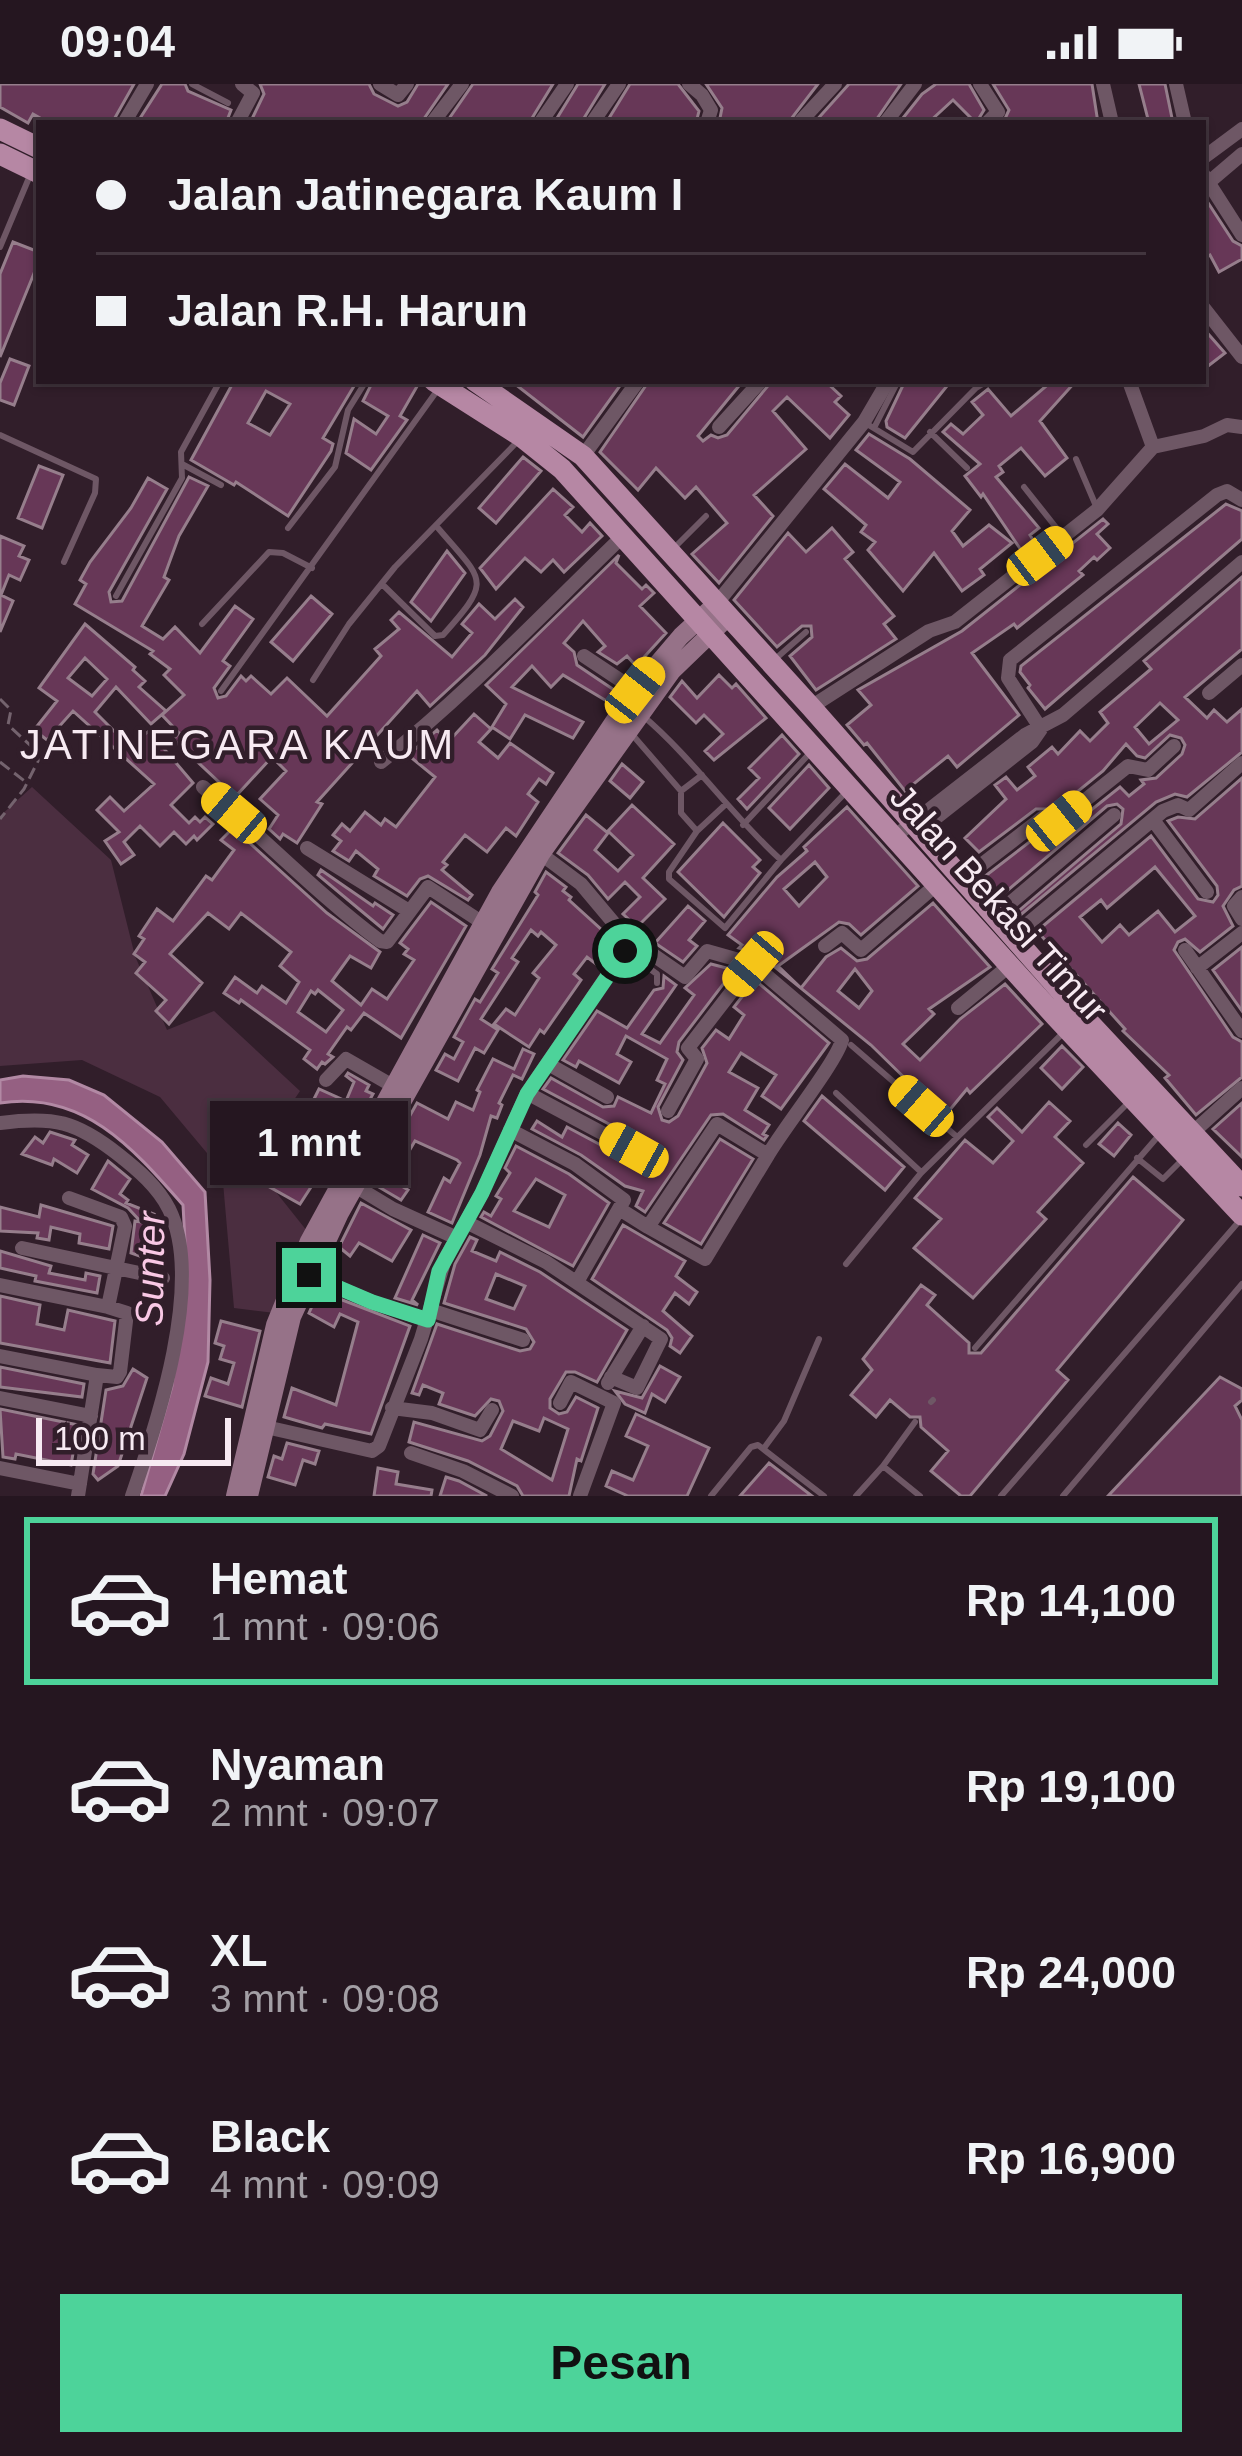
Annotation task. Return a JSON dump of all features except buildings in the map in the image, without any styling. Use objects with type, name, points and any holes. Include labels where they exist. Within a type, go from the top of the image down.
[{"type":"main road","points":[[0,129],[36,163]]},
{"type":"main road","points":[[0,154],[36,164]]},
{"type":"main road","points":[[439,384],[528,429]]},
{"type":"main road","points":[[482,384],[528,429]]},
{"type":"main road","name":"Jalan Bekasi Timur","points":[[528,429],[583,456],[811,707],[1013,936],[1131,1099],[1162,1131],[1240,1180]]},
{"type":"main road","name":"Jalan Bekasi Timur","points":[[528,429],[1009,966],[1074,1022],[1189,1145],[1242,1216]]},
{"type":"street","points":[[239,120],[253,94],[242,84]]},
{"type":"street","points":[[380,84],[398,95],[407,84]]},
{"type":"street","points":[[434,120],[462,84]]},
{"type":"street","points":[[594,120],[619,84]]},
{"type":"street","points":[[689,84],[711,110],[710,120]]},
{"type":"street","points":[[809,84],[824,98]]},
{"type":"street","points":[[803,120],[835,84]]},
{"type":"street","points":[[887,120],[915,84]]},
{"type":"street","points":[[980,84],[998,112],[991,120]]},
{"type":"street","points":[[1103,84],[1111,120]]},
{"type":"street","points":[[1176,84],[1184,120]]},
{"type":"street","points":[[126,120],[144,85]]},
{"type":"street","points":[[543,118],[564,85]]},
{"type":"street","points":[[1206,156],[1242,129]]},
{"type":"street","points":[[1242,154],[1206,178],[1242,235]]},
{"type":"street","points":[[1206,312],[1242,357]]},
{"type":"street","points":[[583,456],[636,384]]},
{"type":"street","points":[[719,427],[758,384]]},
{"type":"street","points":[[249,1496],[269,1349],[288,1288],[309,1241],[483,923],[555,820],[635,690],[723,610],[869,425],[887,384]]},
{"type":"street","points":[[1130,384],[1153,447]]},
{"type":"street","points":[[811,707],[929,631],[955,622],[1097,510],[1153,447],[1199,438],[1226,425],[1242,427]]},
{"type":"street","points":[[1041,728],[1008,678],[1010,660],[1217,495],[1227,490],[1242,500]]},
{"type":"street","points":[[381,762],[483,675],[623,536]]},
{"type":"street","points":[[895,837],[918,828],[1025,735],[1063,715],[1242,562]]},
{"type":"street","points":[[235,1496],[309,1275],[355,1186],[541,854],[555,820],[635,723],[705,625]]},
{"type":"street","points":[[584,656],[635,690]]},
{"type":"street","points":[[1208,693],[1242,665]]},
{"type":"street","points":[[963,879],[1042,818],[1059,821],[1128,766],[1148,770],[1174,746]]},
{"type":"street","points":[[1013,936],[1153,820],[1176,806],[1189,810],[1242,763]]},
{"type":"street","points":[[203,787],[266,839],[329,903],[380,941],[387,942],[430,887],[483,923]]},
{"type":"street","points":[[995,916],[1114,815]]},
{"type":"street","points":[[1153,820],[1207,892]]},
{"type":"street","points":[[307,848],[409,911]]},
{"type":"street","points":[[510,1130],[575,1164],[648,1227],[706,1259],[794,1111],[839,1052],[842,1040],[753,964],[707,952],[685,977],[628,946],[581,884],[541,854]]},
{"type":"street","points":[[825,946],[842,933],[861,950],[936,885]]},
{"type":"street","points":[[1242,897],[1234,906],[1242,919]]},
{"type":"street","points":[[1197,968],[1242,933]]},
{"type":"street","points":[[261,1426],[372,1451],[382,1440],[429,1315],[439,1271],[527,1094],[628,946]]},
{"type":"street","points":[[1185,950],[1242,1031]]},
{"type":"street","points":[[668,1111],[697,1059],[688,1048],[753,964]]},
{"type":"street","points":[[958,1008],[1009,966]]},
{"type":"street","points":[[1229,1015],[1242,1003]]},
{"type":"street","points":[[326,1080],[346,1059],[394,1086]]},
{"type":"street","points":[[548,1064],[607,1097]]},
{"type":"street","points":[[1189,1145],[1242,1088]]},
{"type":"street","points":[[527,1094],[634,1150]]},
{"type":"street","points":[[0,1123],[61,1120],[98,1138],[155,1188],[175,1223],[180,1248],[172,1370],[132,1496]]},
{"type":"street","points":[[648,1227],[716,1124],[768,1155]]},
{"type":"street","points":[[355,1186],[457,1238]]},
{"type":"street","points":[[69,1198],[121,1217],[125,1226],[108,1307]]},
{"type":"street","points":[[577,1282],[622,1205]]},
{"type":"street","points":[[466,1222],[577,1282],[661,1341],[638,1387],[611,1377]]},
{"type":"street","points":[[22,1248],[163,1278]]},
{"type":"street","points":[[309,1275],[372,1302],[523,1340]]},
{"type":"street","points":[[0,1285],[127,1313],[120,1372],[114,1378],[0,1356]]},
{"type":"street","points":[[607,1397],[611,1377],[643,1326]]},
{"type":"street","points":[[0,1468],[79,1490],[97,1375]]},
{"type":"street","points":[[560,1403],[571,1382],[615,1405],[580,1496]]},
{"type":"street","points":[[0,1398],[91,1416]]},
{"type":"street","points":[[392,1408],[432,1413],[480,1430],[492,1410]]},
{"type":"street","points":[[410,1453],[463,1471],[512,1496]]},
{"type":"lane","points":[[192,84],[228,104]]},
{"type":"lane","points":[[0,247],[36,166]]},
{"type":"lane","points":[[116,596],[182,478],[183,446],[218,384]]},
{"type":"lane","points":[[288,528],[335,466],[348,410],[364,384]]},
{"type":"lane","points":[[221,692],[436,384]]},
{"type":"lane","points":[[896,384],[869,425],[913,452],[983,384]]},
{"type":"lane","points":[[313,680],[382,584],[528,429]]},
{"type":"lane","points":[[930,432],[967,468]]},
{"type":"lane","points":[[0,435],[96,479],[95,493],[64,562]]},
{"type":"lane","points":[[1076,459],[1097,510]]},
{"type":"lane","points":[[182,464],[221,484]]},
{"type":"lane","points":[[1024,487],[1064,538]]},
{"type":"lane","points":[[671,552],[706,516]]},
{"type":"lane","points":[[382,584],[435,636],[443,635],[475,600],[479,586],[475,572],[438,528]]},
{"type":"lane","points":[[202,624],[268,553],[284,553],[312,568]]},
{"type":"lane","points":[[771,663],[806,632]]},
{"type":"lane","points":[[635,723],[672,740],[743,825],[781,860]]},
{"type":"lane","points":[[635,723],[681,791],[681,813],[697,831]]},
{"type":"lane","points":[[743,825],[816,748]]},
{"type":"lane","points":[[681,791],[702,776]]},
{"type":"lane","points":[[726,804],[697,831],[669,872],[669,879],[725,928],[851,787]]},
{"type":"lane","points":[[628,946],[657,974],[657,983]]},
{"type":"lane","points":[[846,1264],[921,1173],[1074,1022]]},
{"type":"lane","points":[[851,1045],[956,1136]]},
{"type":"lane","points":[[836,1093],[921,1173]]},
{"type":"lane","points":[[1086,1145],[1131,1099]]},
{"type":"lane","points":[[975,1348],[1162,1131]]},
{"type":"lane","points":[[1137,1158],[1163,1179],[1189,1145]]},
{"type":"lane","points":[[1001,1496],[1242,1216]]},
{"type":"lane","points":[[1063,1496],[1242,1285]]},
{"type":"lane","points":[[764,1448],[784,1421],[819,1339]]},
{"type":"lane","points":[[856,1496],[915,1422]]},
{"type":"lane","points":[[711,1496],[751,1447],[764,1448],[824,1496]]},
{"type":"lane","points":[[883,1466],[920,1496]]},
{"type":"path","points":[[0,699],[11,710],[8,724],[41,755],[0,819]]},
{"type":"path","points":[[0,762],[27,783]]},
{"type":"shaded area","points":[[32,787],[111,860],[135,956],[167,1030],[214,1011],[300,1091],[252,1162],[311,1236],[275,1313],[234,1308],[222,1171],[160,1097],[82,1060],[0,1066],[0,816]]},
{"type":"shaded area","points":[[23,1076],[69,1080],[104,1095],[162,1142],[205,1192],[208,1362],[184,1454],[165,1496],[141,1496],[172,1386],[187,1278],[183,1205],[125,1144],[81,1115],[30,1101],[0,1103],[0,1080]]},
{"type":"district","name":"JATINEGARA KAUM","points":[[238,744]]},
{"type":"route","points":[[309,1275],[428,1320],[439,1271],[482,1193],[527,1094],[625,951]]},
{"type":"water label","name":"Sunter","points":[[150,1269]]}]
